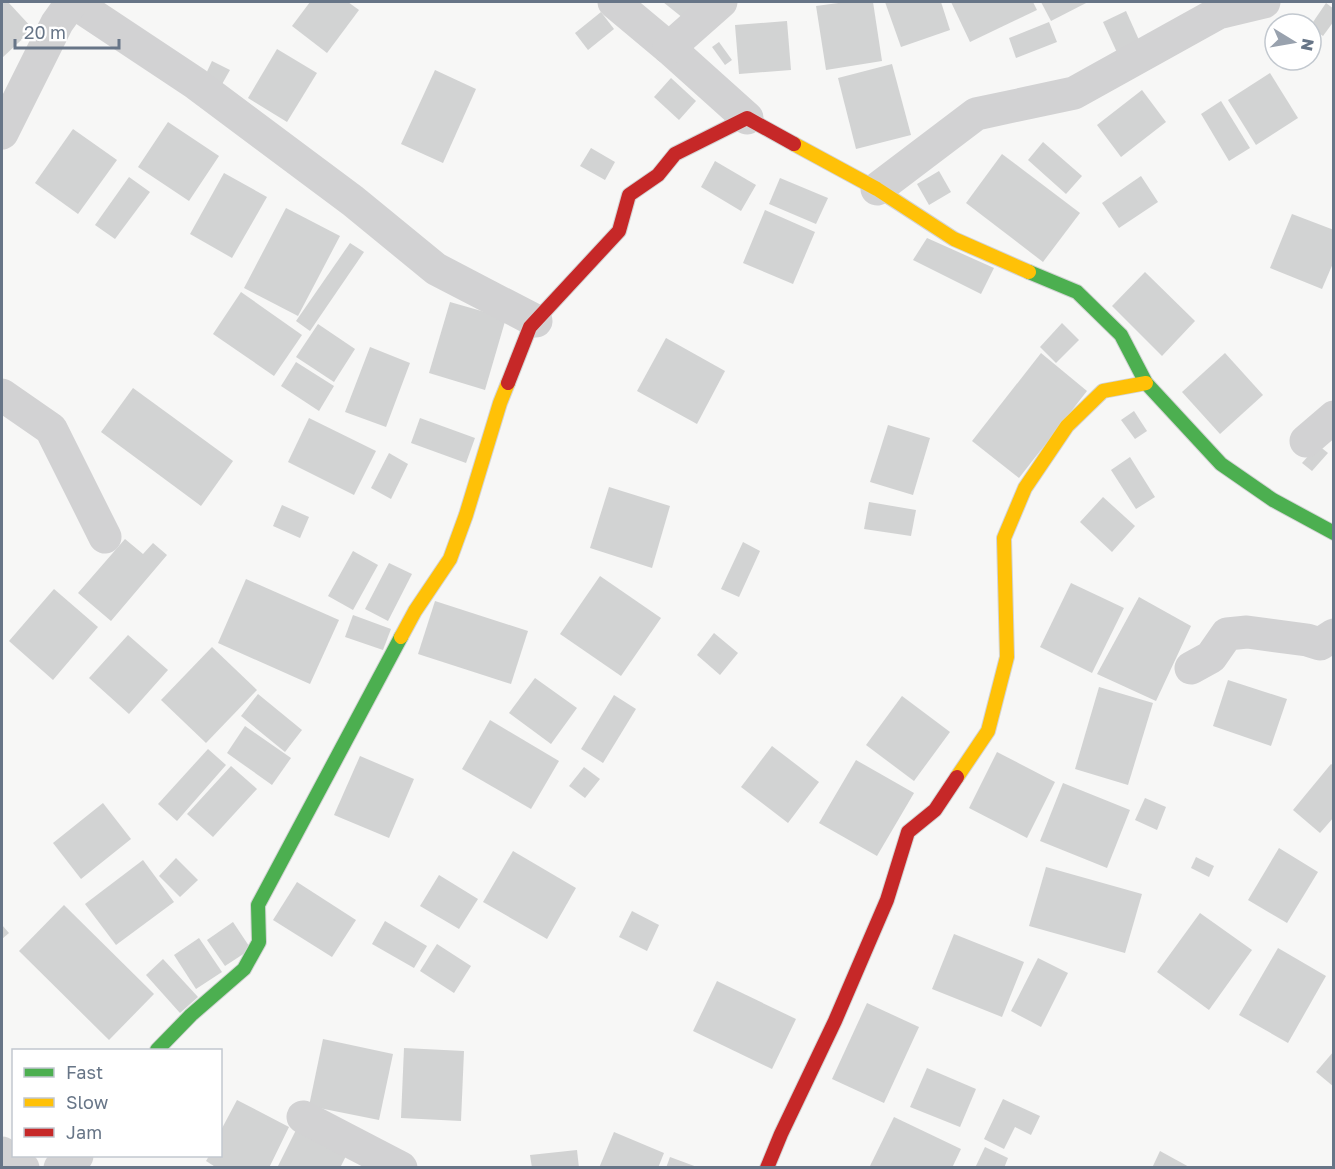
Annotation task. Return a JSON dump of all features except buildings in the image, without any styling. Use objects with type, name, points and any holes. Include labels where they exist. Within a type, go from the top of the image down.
[{"type":"street","points":[[2,133],[57,23],[72,2],[195,83],[353,201],[436,269],[536,321]]},
{"type":"street","points":[[614,2],[747,118],[877,189],[954,239],[1077,292],[1121,335],[1146,383],[1221,464],[1273,500],[1334,533]]},
{"type":"street","points":[[669,48],[721,2]]},
{"type":"street","points":[[877,189],[976,114],[1074,93],[1218,13],[1264,2]]},
{"type":"street","points":[[158,1049],[190,1015],[244,969],[259,942],[258,905],[415,611],[450,559],[466,515],[500,403],[530,327],[620,231],[629,195],[658,175],[675,154],[747,118]]},
{"type":"street","points":[[767,1167],[835,1021],[887,900],[908,832],[935,810],[988,732],[1007,657],[1004,538],[1025,488],[1067,426],[1103,391],[1146,383]]},
{"type":"street","points":[[2,395],[51,429],[105,537]]},
{"type":"street","points":[[1306,441],[1334,417]]},
{"type":"street","points":[[1191,668],[1211,657],[1227,634],[1248,632],[1307,640],[1320,644],[1334,635]]},
{"type":"street","points":[[1334,640],[1331,667],[1334,668]]},
{"type":"street","points":[[303,1117],[401,1167]]},
{"type":"street","points":[[2,1153],[12,1164],[23,1167]]},
{"type":"street","points":[[60,1167],[74,1160],[75,1157]]},
{"type":"traffic: fast","points":[[1029,272],[1077,292],[1121,335],[1146,383],[1221,464],[1273,500],[1334,533]]},
{"type":"traffic: fast","points":[[158,1049],[191,1015],[244,969],[259,942],[258,905],[401,637]]},
{"type":"traffic: slow","points":[[794,144],[877,189],[954,239],[1029,272]]},
{"type":"traffic: slow","points":[[401,637],[415,611],[450,559],[508,383]]},
{"type":"traffic: slow","points":[[957,777],[988,731],[1007,657],[1004,538],[1025,488],[1067,426],[1103,391],[1146,383]]},
{"type":"traffic: jam","points":[[508,383],[530,327],[619,231],[629,195],[658,175],[675,154],[747,118],[794,144]]},
{"type":"traffic: jam","points":[[767,1168],[835,1021],[887,900],[908,832],[935,810],[957,777]]}]
